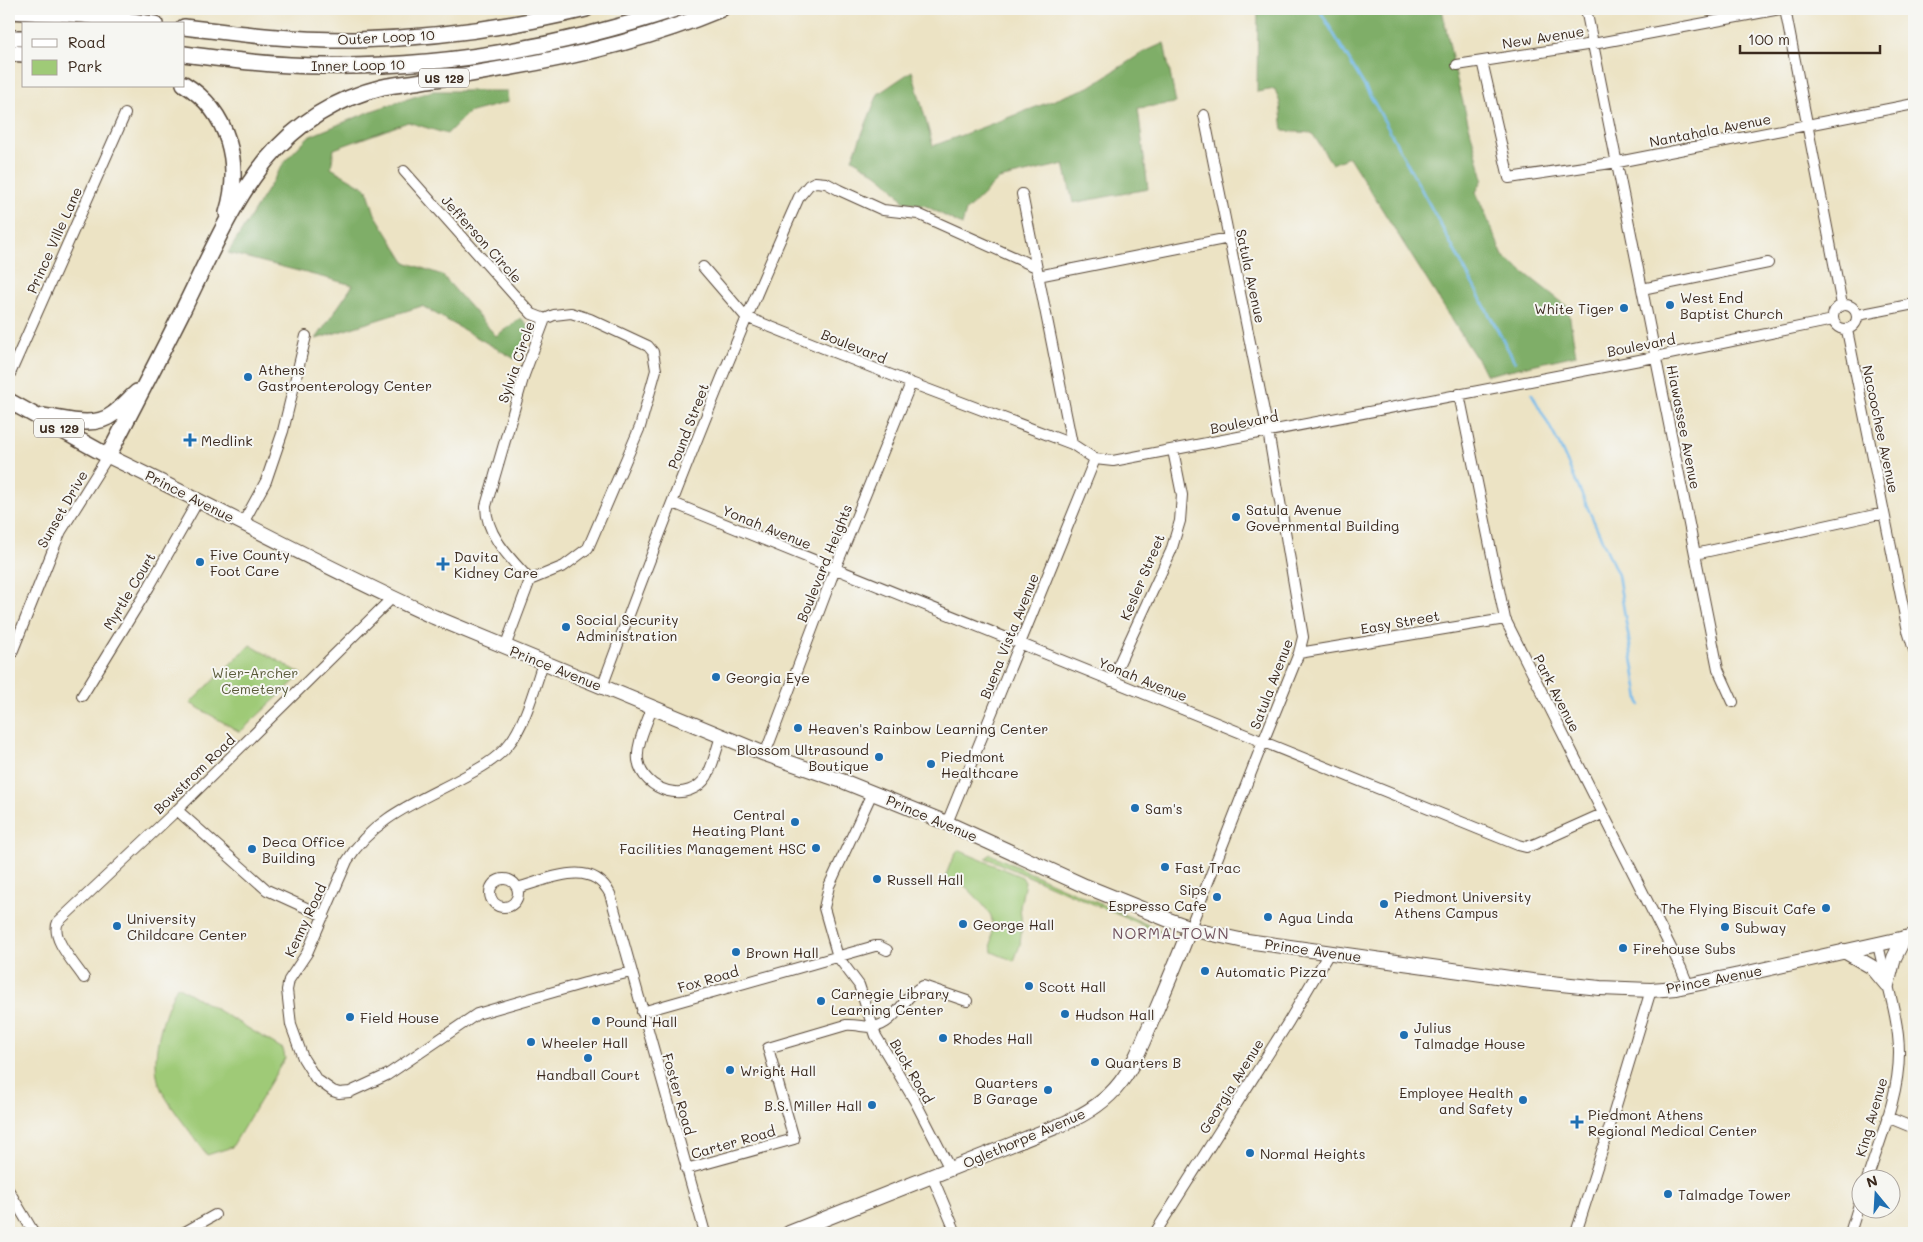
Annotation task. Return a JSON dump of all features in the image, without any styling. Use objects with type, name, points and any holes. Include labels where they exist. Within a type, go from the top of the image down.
[{"type":"highway","name":"Outer Loop 10","points":[[185,27],[296,38],[388,39],[480,30],[586,9]]},
{"type":"highway","name":"Inner Loop 10","points":[[185,54],[322,66],[401,64],[454,60],[511,52],[579,38],[676,9]]},
{"type":"highway","name":"US 129","points":[[108,456],[222,231],[258,170],[274,150],[307,121],[343,100],[385,87],[500,70],[594,51],[660,32],[721,9]]},
{"type":"highway","points":[[9,11],[83,15],[139,22]]},
{"type":"highway","points":[[9,38],[22,38]]},
{"type":"highway","points":[[9,53],[22,54]]},
{"type":"highway","points":[[185,85],[204,98],[223,125],[230,142],[234,176],[229,207],[222,231]]},
{"type":"highway","points":[[35,415],[87,422],[100,421],[112,415],[147,382]]},
{"type":"highway","name":"Prince Avenue","points":[[9,401],[108,456]]},
{"type":"main road","name":"Prince Avenue","points":[[108,456],[198,499],[392,598],[543,663],[765,754],[947,823],[1085,886],[1190,928],[1240,940],[1532,981],[1600,988],[1651,990],[1688,985],[1909,937]]},
{"type":"main road","name":"Oglethorpe Avenue","points":[[789,1233],[1078,1118],[1107,1098],[1126,1077],[1134,1064],[1190,928]]},
{"type":"main road","points":[[1887,985],[1894,958],[1909,937]]},
{"type":"main road","points":[[1844,951],[1872,967],[1887,985]]},
{"type":"street","name":"Hiawassee Avenue","points":[[1586,9],[1718,669],[1733,702]]},
{"type":"street","name":"New Avenue","points":[[1457,65],[1593,44],[1780,9]]},
{"type":"street","points":[[1785,9],[1842,305]]},
{"type":"street","name":"Nantahala Avenue","points":[[1482,61],[1509,178],[1618,162],[1914,104]]},
{"type":"street","name":"Prince Ville Lane","points":[[9,376],[125,114]]},
{"type":"street","name":"Satula Avenue","points":[[1190,928],[1262,742],[1299,653],[1303,637],[1268,431],[1204,115]]},
{"type":"street","name":"Jefferson Circle","points":[[404,171],[532,314],[545,319]]},
{"type":"street","name":"Pound Street","points":[[602,687],[746,317],[799,197],[809,185],[815,182],[826,183],[883,210],[918,214],[1037,271]]},
{"type":"street","points":[[1022,194],[1072,444]]},
{"type":"street","points":[[1037,271],[1229,238]]},
{"type":"street","points":[[1642,289],[1768,263]]},
{"type":"street","name":"Boulevard","points":[[703,266],[746,317],[911,383],[1072,444],[1095,459],[1113,461],[1655,357],[1832,320]]},
{"type":"street","points":[[1858,315],[1914,304]]},
{"type":"street","points":[[1842,305],[1852,307],[1858,315],[1855,325],[1846,330],[1838,328],[1832,320],[1835,310],[1842,305]]},
{"type":"street","name":"Sylvia Circle","points":[[571,313],[590,319],[648,346],[653,352],[656,370],[640,427],[588,548],[564,566],[530,580],[494,536],[486,517],[486,506],[524,375],[545,319],[554,315],[571,313]]},
{"type":"street","name":"Nacoochee Avenue","points":[[1846,330],[1908,631],[1914,650]]},
{"type":"street","points":[[243,522],[266,481],[277,448],[306,336]]},
{"type":"street","name":"Boulevard Heights","points":[[765,754],[835,569],[911,383]]},
{"type":"street","name":"Park Avenue","points":[[1459,394],[1505,619],[1688,985]]},
{"type":"street","name":"Kesler Street","points":[[1111,681],[1171,552],[1180,521],[1182,495],[1173,450]]},
{"type":"street","name":"Sunset Drive","points":[[9,660],[56,541],[108,456]]},
{"type":"street","name":"Buena Vista Avenue","points":[[947,823],[1095,459]]},
{"type":"street","name":"Myrtle Court","points":[[82,696],[149,586],[198,499]]},
{"type":"street","name":"Yonah Avenue","points":[[673,503],[1518,845],[1526,847],[1535,844],[1602,814]]},
{"type":"street","points":[[1695,554],[1884,512]]},
{"type":"street","points":[[505,647],[530,580]]},
{"type":"street","name":"Bowstrom Road","points":[[84,978],[58,940],[55,931],[58,922],[177,810],[392,598]]},
{"type":"street","name":"Easy Street","points":[[1299,653],[1505,619]]},
{"type":"street","name":"Kenny Road","points":[[543,663],[518,730],[502,752],[484,766],[390,817],[366,835],[347,860],[307,953],[289,980],[287,997],[292,1030],[303,1058],[316,1079],[339,1093],[358,1089],[387,1075],[477,1014],[631,972]]},
{"type":"street","points":[[652,708],[641,743],[638,760],[645,777],[661,790],[681,792],[699,784],[707,776],[721,736]]},
{"type":"street","name":"Buck Road","points":[[872,793],[829,886],[824,902],[826,915],[838,957],[859,985],[876,1036],[924,1118],[950,1169]]},
{"type":"street","points":[[177,810],[267,890],[324,916]]},
{"type":"street","name":"Foster Road","points":[[518,888],[575,873],[582,873],[596,877],[610,894],[705,1233]]},
{"type":"street","name":"King Avenue","points":[[1870,1170],[1896,1085],[1899,1053],[1897,1026],[1878,944]]},
{"type":"street","name":"Fox Road","points":[[642,1012],[875,946],[887,950]]},
{"type":"street","name":"Georgia Avenue","points":[[1155,1233],[1289,1021],[1329,953]]},
{"type":"street","points":[[872,1027],[894,1014],[916,990],[923,986],[967,1001]]},
{"type":"street","points":[[1576,1233],[1651,990]]},
{"type":"street","name":"Carter Road","points":[[686,1170],[794,1139],[768,1048],[846,1025],[855,1024],[872,1027]]},
{"type":"street","points":[[1887,1117],[1914,1128]]},
{"type":"street","points":[[932,1176],[956,1233]]},
{"type":"street","points":[[9,1191],[34,1233]]},
{"type":"street","points":[[183,1233],[215,1215]]},
{"type":"street","points":[[1850,1233],[1854,1220]]},
{"type":"green space","points":[[1258,9],[1442,9],[1455,72],[1483,179],[1476,192],[1503,256],[1568,307],[1576,355],[1487,375],[1349,157],[1332,164],[1312,133],[1283,131],[1280,103],[1275,89],[1257,92]]},
{"type":"green space","points":[[1164,43],[1176,103],[1138,108],[1148,189],[1073,203],[1064,164],[999,179],[966,211],[962,225],[926,206],[904,202],[893,188],[881,178],[852,159],[878,94],[912,71],[933,146],[1089,87],[1142,53]]},
{"type":"green space","points":[[432,91],[507,91],[508,102],[468,113],[447,134],[408,122],[334,149],[331,168],[367,189],[375,214],[405,262],[442,275],[496,336],[521,318],[531,329],[515,359],[422,306],[316,339],[353,285],[228,253],[285,161],[308,137],[374,110]]},
{"type":"green space","name":"Wier-Archer Cemetery","points":[[250,645],[302,674],[240,732],[190,703]]},
{"type":"green space","points":[[958,850],[1022,877],[1025,882],[1020,907],[1022,925],[1020,945],[1014,961],[992,952],[991,916],[974,895],[955,880],[950,880],[945,885],[942,885]]},
{"type":"green space","points":[[990,854],[1162,931],[1161,933],[986,858]]},
{"type":"green space","points":[[177,986],[283,1049],[285,1058],[232,1147],[207,1155],[167,1099],[158,1079],[156,1052],[162,1023]]},
{"type":"waterway","points":[[1319,9],[1375,104],[1515,362]]},
{"type":"waterway","points":[[1532,394],[1559,444],[1618,575],[1640,705]]},
{"type":"place","name":"West End Baptist Church","points":[[1670,305]]},
{"type":"place","name":"White Tiger","points":[[1624,308]]},
{"type":"place","name":"Athens Gastroenterology Center","points":[[248,377]]},
{"type":"place","name":"Medlink","points":[[190,440]]},
{"type":"place","name":"Satula Avenue Governmental Building","points":[[1236,517]]},
{"type":"place","name":"Five County Foot Care","points":[[200,562]]},
{"type":"place","name":"Davita Kidney Care","points":[[443,564]]},
{"type":"place","name":"Social Security Administration","points":[[566,627]]},
{"type":"place","name":"Georgia Eye","points":[[716,677]]},
{"type":"place","name":"Heaven's Rainbow Learning Center","points":[[798,728]]},
{"type":"place","name":"Blossom Ultrasound Boutique","points":[[879,757]]},
{"type":"place","name":"Piedmont Healthcare","points":[[931,764]]},
{"type":"place","name":"Sam's","points":[[1135,808]]},
{"type":"place","name":"Central Heating Plant","points":[[795,822]]},
{"type":"place","name":"Facilities Management HSC","points":[[816,848]]},
{"type":"place","name":"Deca Office Building","points":[[252,849]]},
{"type":"place","name":"Fast Trac","points":[[1165,867]]},
{"type":"place","name":"Russell Hall","points":[[877,879]]},
{"type":"place","name":"Sips Espresso Cafe","points":[[1217,897]]},
{"type":"place","name":"Piedmont University Athens Campus","points":[[1384,904]]},
{"type":"place","name":"The Flying Biscuit Cafe","points":[[1826,908]]},
{"type":"place","name":"Agua Linda","points":[[1268,917]]},
{"type":"place","name":"George Hall","points":[[963,924]]},
{"type":"place","name":"University Childcare Center","points":[[117,926]]},
{"type":"place","name":"Subway","points":[[1725,927]]},
{"type":"place","name":"Firehouse Subs","points":[[1623,948]]},
{"type":"place","name":"Brown Hall","points":[[736,952]]},
{"type":"place","name":"Automatic Pizza","points":[[1205,971]]},
{"type":"place","name":"Scott Hall","points":[[1029,986]]},
{"type":"place","name":"Carnegie Library Learning Center","points":[[821,1001]]},
{"type":"place","name":"Hudson Hall","points":[[1065,1014]]},
{"type":"place","name":"Field House","points":[[350,1017]]},
{"type":"place","name":"Pound Hall","points":[[596,1021]]},
{"type":"place","name":"Julius Talmadge House","points":[[1404,1035]]},
{"type":"place","name":"Rhodes Hall","points":[[943,1038]]},
{"type":"place","name":"Wheeler Hall","points":[[531,1042]]},
{"type":"place","name":"Handball Court","points":[[588,1058]]},
{"type":"place","name":"Quarters B","points":[[1095,1062]]},
{"type":"place","name":"Wright Hall","points":[[730,1070]]},
{"type":"place","name":"Quarters B Garage","points":[[1048,1090]]},
{"type":"place","name":"Employee Health and Safety","points":[[1523,1100]]},
{"type":"place","name":"B.S. Miller Hall","points":[[872,1105]]},
{"type":"place","name":"Piedmont Athens Regional Medical Center","points":[[1577,1122]]},
{"type":"place","name":"Normal Heights","points":[[1250,1153]]},
{"type":"place","name":"Talmadge Tower","points":[[1668,1194]]},
{"type":"district","name":"NORMALTOWN","points":[[1171,933]]}]
